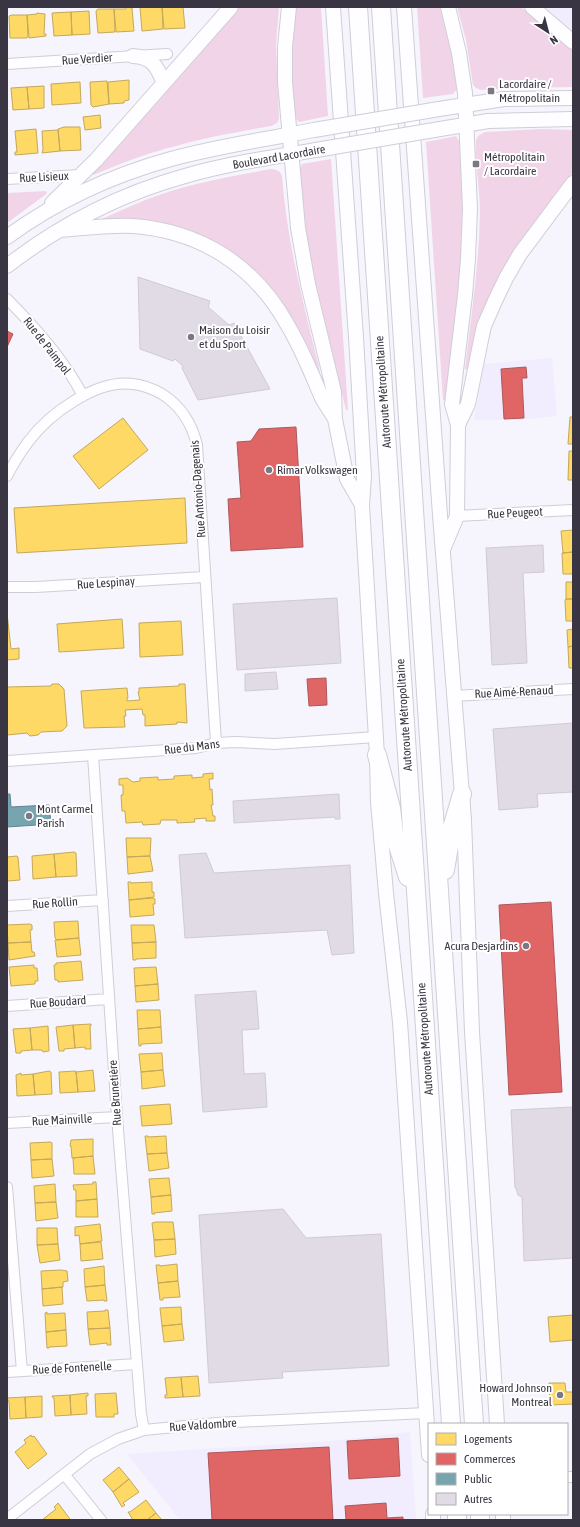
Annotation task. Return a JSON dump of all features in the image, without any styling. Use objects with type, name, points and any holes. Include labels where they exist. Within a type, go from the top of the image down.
[{"type":"highway","name":"Autoroute Métropolitaine","points":[[358,7],[451,1423]]},
{"type":"highway","name":"Autoroute Métropolitaine","points":[[381,7],[474,1423]]},
{"type":"highway","points":[[377,755],[391,808],[394,833],[417,906]]},
{"type":"highway","points":[[440,903],[452,828],[462,794]]},
{"type":"main road","points":[[37,217],[80,175],[231,7]]},
{"type":"main road","points":[[289,7],[284,64],[298,228],[308,284],[334,392],[335,419],[347,479],[362,505]]},
{"type":"main road","points":[[333,7],[364,476],[362,505],[377,755],[378,802],[403,1061],[428,1441]]},
{"type":"main road","points":[[404,7],[462,794],[472,1032],[497,1423]]},
{"type":"main road","points":[[444,548],[457,516],[458,425],[452,404],[465,295],[470,224],[466,104],[460,53],[448,7]]},
{"type":"main road","points":[[532,7],[573,42]]},
{"type":"main road","points":[[133,56],[142,56],[152,62],[159,71],[164,83]]},
{"type":"main road","name":"Boulevard Lacordaire","points":[[7,237],[37,217],[100,184],[150,165],[214,148],[466,104],[518,98],[573,98]]},
{"type":"main road","name":"Boulevard Lacordaire","points":[[7,266],[28,250],[60,230],[112,202],[167,181],[215,169],[291,154],[467,124],[521,119],[573,119]]},
{"type":"main road","points":[[458,425],[468,404],[475,362],[489,312],[520,254],[573,183]]},
{"type":"main road","points":[[60,230],[121,226],[156,229],[189,238],[216,250],[231,260],[258,283],[279,311],[296,340],[322,397],[335,419]]},
{"type":"street","name":"Rue Verdier","points":[[7,64],[167,54]]},
{"type":"street","name":"Rue Lisieux","points":[[7,179],[80,175]]},
{"type":"street","name":"Rue de Paimpol","points":[[7,299],[39,332],[74,380],[83,396]]},
{"type":"street","name":"Rue Antonio-Dagenais","points":[[7,476],[20,453],[36,432],[53,416],[83,396],[98,389],[132,384],[143,386],[165,396],[183,413],[190,423],[197,445],[204,577],[216,743]]},
{"type":"street","name":"Rue Peugeot","points":[[457,516],[573,510]]},
{"type":"street","name":"Rue Lespinay","points":[[7,588],[204,577]]},
{"type":"street","name":"Rue Aimé-Renaud","points":[[454,696],[573,689]]},
{"type":"street","name":"Rue du Mans","points":[[7,761],[196,748],[216,743],[236,742],[275,744],[376,737]]},
{"type":"street","name":"Rue Brunetière","points":[[93,755],[117,1117],[141,1414],[144,1430]]},
{"type":"street","name":"Rue Rollin","points":[[7,906],[103,900]]},
{"type":"street","name":"Rue Boudard","points":[[7,1006],[109,999]]},
{"type":"street","name":"Rue Mainville","points":[[7,1123],[117,1117]]},
{"type":"street","points":[[7,1187],[22,1371]]},
{"type":"street","name":"Rue de Fontenelle","points":[[7,1372],[137,1364]]},
{"type":"street","name":"Rue Valdombre","points":[[7,1520],[90,1454],[118,1439],[144,1430],[216,1423],[426,1413]]},
{"type":"street","points":[[64,1474],[101,1520]]},
{"type":"shaded area","points":[[237,7],[279,7],[276,45],[279,119],[277,123],[271,126],[211,137],[165,149],[93,175],[91,174]]},
{"type":"shaded area","points":[[296,7],[321,7],[328,116],[299,122],[295,120],[292,64]]},
{"type":"shaded area","points":[[417,7],[440,7],[453,60],[457,91],[453,94],[423,98]]},
{"type":"shaded area","points":[[457,7],[521,7],[573,51],[573,87],[481,90],[476,88],[473,85],[466,40]]},
{"type":"shaded area","points":[[545,7],[573,7],[573,31],[560,21]]},
{"type":"shaded area","points":[[542,129],[573,130],[573,172],[554,195],[512,255],[468,370],[465,369],[476,272],[480,213],[476,140],[478,136],[485,132]]},
{"type":"shaded area","points":[[456,136],[459,140],[461,166],[463,233],[446,400],[443,400],[426,142]]},
{"type":"shaded area","points":[[331,159],[348,410],[346,410],[312,270],[305,232],[298,167],[301,167],[302,164]]},
{"type":"shaded area","points":[[275,169],[282,176],[284,201],[292,250],[320,371],[318,371],[302,336],[285,307],[261,278],[232,253],[102,221],[102,219],[132,206],[175,190]]},
{"type":"shaded area","points":[[46,191],[47,193],[45,195],[7,223],[7,193]]},
{"type":"shaded area","points":[[552,358],[557,416],[519,420],[474,420],[484,364]]},
{"type":"shaded area","points":[[410,1432],[416,1520],[182,1520],[177,1516],[127,1454],[331,1441]]},
{"type":"building: Logements","points":[[126,7],[132,8],[134,31],[116,32],[114,9],[126,9]]},
{"type":"building: Logements","points":[[140,7],[162,7],[163,29],[142,31]]},
{"type":"building: Logements","points":[[162,7],[183,7],[185,28],[164,29]]},
{"type":"building: Logements","points":[[98,9],[114,9],[115,32],[98,33],[96,11]]},
{"type":"building: Logements","points":[[89,11],[90,34],[72,35],[71,12]]},
{"type":"building: Logements","points":[[71,12],[72,35],[54,36],[52,13]]},
{"type":"building: Logements","points":[[37,13],[45,14],[44,34],[46,34],[46,36],[29,38],[27,15]]},
{"type":"building: Logements","points":[[27,15],[27,38],[10,38],[9,16]]},
{"type":"building: Logements","points":[[129,80],[129,100],[124,101],[124,103],[109,104],[108,82]]},
{"type":"building: Logements","points":[[107,81],[109,104],[93,107],[91,105],[90,82]]},
{"type":"building: Logements","points":[[80,82],[81,103],[52,105],[51,84]]},
{"type":"building: Logements","points":[[44,86],[44,108],[29,109],[27,87]]},
{"type":"building: Logements","points":[[27,87],[29,109],[13,110],[11,88]]},
{"type":"building: Logements","points":[[100,115],[101,128],[85,130],[83,117]]},
{"type":"building: Logements","points":[[64,127],[80,127],[81,150],[60,151],[58,129]]},
{"type":"building: Logements","points":[[36,129],[38,153],[15,155],[15,152],[17,152],[15,131]]},
{"type":"building: Logements","points":[[58,130],[60,151],[42,153],[42,131]]},
{"type":"building: Logements","points":[[570,417],[573,417],[573,444],[568,444]]},
{"type":"building: Logements","points":[[123,418],[148,450],[99,489],[73,456]]},
{"type":"building: Logements","points":[[569,451],[573,451],[573,480],[568,480]]},
{"type":"building: Logements","points":[[185,498],[187,543],[17,553],[14,508]]},
{"type":"building: Logements","points":[[573,530],[573,552],[563,553],[561,531]]},
{"type":"building: Logements","points":[[573,552],[573,574],[563,574],[562,553]]},
{"type":"building: Logements","points":[[566,582],[573,582],[573,599],[566,599]]},
{"type":"building: Logements","points":[[566,599],[573,599],[573,621],[566,621]]},
{"type":"building: Logements","points":[[7,613],[11,649],[19,648],[19,659],[7,660]]},
{"type":"building: Logements","points":[[122,619],[124,648],[59,652],[57,624]]},
{"type":"building: Logements","points":[[181,621],[183,655],[140,657],[139,623]]},
{"type":"building: Logements","points":[[573,629],[573,646],[568,647],[567,630]]},
{"type":"building: Logements","points":[[573,646],[573,668],[569,668],[568,647]]},
{"type":"building: Logements","points":[[52,684],[59,684],[64,689],[67,726],[62,731],[41,732],[38,735],[30,736],[27,733],[7,735],[7,687],[51,686]]},
{"type":"building: Logements","points":[[179,684],[185,684],[187,723],[177,722],[177,724],[145,726],[145,715],[143,715],[142,709],[125,710],[125,727],[84,728],[81,691],[127,688],[127,701],[140,700],[138,692],[139,688],[179,686]]},
{"type":"building: Logements","points":[[213,773],[213,779],[209,779],[210,790],[212,789],[213,805],[211,805],[213,816],[215,816],[215,821],[206,821],[206,818],[194,819],[195,822],[177,823],[177,820],[161,820],[160,824],[143,825],[142,822],[126,823],[125,811],[122,811],[121,795],[123,795],[123,785],[119,785],[119,779],[127,778],[133,782],[140,781],[140,778],[158,777],[158,780],[174,779],[174,776],[192,775],[192,778],[203,777],[203,774]]},
{"type":"building: Logements","points":[[126,838],[151,838],[150,856],[127,857]]},
{"type":"building: Logements","points":[[76,853],[77,876],[56,877],[54,854]]},
{"type":"building: Logements","points":[[54,854],[56,877],[33,879],[32,856]]},
{"type":"building: Logements","points":[[17,856],[20,880],[7,881],[7,857]]},
{"type":"building: Logements","points":[[150,856],[153,871],[128,874],[127,857]]},
{"type":"building: Logements","points":[[128,882],[152,882],[152,892],[154,892],[154,897],[129,900]]},
{"type":"building: Logements","points":[[155,899],[155,904],[153,904],[154,915],[130,917],[129,900]]},
{"type":"building: Logements","points":[[78,921],[79,938],[57,940],[55,938],[54,922]]},
{"type":"building: Logements","points":[[7,925],[32,925],[32,930],[30,930],[31,942],[8,943]]},
{"type":"building: Logements","points":[[131,925],[154,925],[156,942],[132,943]]},
{"type":"building: Logements","points":[[79,938],[81,955],[57,957],[55,940]]},
{"type":"building: Logements","points":[[31,942],[32,952],[34,952],[35,956],[9,960],[8,943]]},
{"type":"building: Logements","points":[[156,942],[156,958],[133,960],[132,943]]},
{"type":"building: Logements","points":[[81,961],[83,980],[58,982],[58,980],[55,980],[54,965],[56,965],[56,963]]},
{"type":"building: Logements","points":[[34,965],[34,968],[37,968],[38,981],[35,981],[35,984],[11,986],[9,967]]},
{"type":"building: Logements","points":[[156,967],[158,984],[135,986],[134,968]]},
{"type":"building: Logements","points":[[158,984],[159,1000],[136,1002],[135,986]]},
{"type":"building: Logements","points":[[137,1010],[160,1010],[161,1027],[138,1029]]},
{"type":"building: Logements","points":[[91,1024],[91,1049],[85,1049],[85,1047],[75,1048],[73,1025]]},
{"type":"building: Logements","points":[[73,1025],[75,1048],[59,1051],[56,1027]]},
{"type":"building: Logements","points":[[48,1026],[49,1051],[43,1052],[42,1050],[32,1050],[30,1028]]},
{"type":"building: Logements","points":[[161,1027],[162,1043],[141,1044],[141,1046],[139,1046],[138,1029]]},
{"type":"building: Logements","points":[[30,1028],[32,1050],[16,1053],[13,1029]]},
{"type":"building: Logements","points":[[162,1053],[163,1070],[141,1072],[139,1054]]},
{"type":"building: Logements","points":[[93,1070],[95,1091],[78,1092],[76,1072]]},
{"type":"building: Logements","points":[[163,1070],[165,1086],[142,1089],[141,1072]]},
{"type":"building: Logements","points":[[49,1071],[51,1072],[52,1094],[35,1095],[33,1074]]},
{"type":"building: Logements","points":[[76,1071],[78,1092],[60,1093],[59,1072]]},
{"type":"building: Logements","points":[[21,1073],[21,1075],[33,1074],[35,1095],[17,1096],[16,1075]]},
{"type":"building: Logements","points":[[170,1104],[172,1124],[142,1126],[140,1106]]},
{"type":"building: Logements","points":[[145,1136],[166,1136],[167,1153],[147,1154]]},
{"type":"building: Logements","points":[[93,1139],[93,1156],[72,1158],[70,1146],[71,1140]]},
{"type":"building: Logements","points":[[51,1142],[52,1159],[31,1160],[30,1143]]},
{"type":"building: Logements","points":[[167,1153],[169,1168],[149,1171],[147,1154]]},
{"type":"building: Logements","points":[[93,1156],[95,1174],[74,1174],[73,1158]]},
{"type":"building: Logements","points":[[52,1159],[54,1176],[32,1178],[31,1160]]},
{"type":"building: Logements","points":[[169,1178],[171,1195],[151,1197],[149,1179]]},
{"type":"building: Logements","points":[[93,1182],[96,1182],[97,1199],[76,1201],[76,1190],[74,1190],[73,1185],[93,1184]]},
{"type":"building: Logements","points":[[55,1184],[56,1202],[35,1203],[34,1186]]},
{"type":"building: Logements","points":[[171,1195],[172,1211],[152,1214],[151,1197]]},
{"type":"building: Logements","points":[[97,1199],[98,1217],[76,1217],[76,1201]]},
{"type":"building: Logements","points":[[56,1202],[58,1218],[36,1221],[35,1203]]},
{"type":"building: Logements","points":[[173,1222],[175,1239],[154,1240],[152,1223]]},
{"type":"building: Logements","points":[[100,1224],[102,1241],[80,1244],[79,1235],[75,1236],[75,1227]]},
{"type":"building: Logements","points":[[37,1228],[57,1228],[58,1244],[37,1245]]},
{"type":"building: Logements","points":[[175,1239],[176,1254],[155,1257],[154,1240]]},
{"type":"building: Logements","points":[[101,1242],[103,1259],[81,1261],[80,1244]]},
{"type":"building: Logements","points":[[58,1244],[60,1260],[40,1263],[37,1245]]},
{"type":"building: Logements","points":[[177,1264],[178,1281],[158,1283],[156,1265]]},
{"type":"building: Logements","points":[[104,1266],[105,1285],[85,1287],[84,1269]]},
{"type":"building: Logements","points":[[41,1271],[67,1271],[68,1281],[63,1282],[63,1287],[42,1289]]},
{"type":"building: Logements","points":[[178,1281],[180,1297],[163,1298],[163,1300],[160,1300],[158,1283]]},
{"type":"building: Logements","points":[[105,1285],[107,1301],[87,1301],[85,1287]]},
{"type":"building: Logements","points":[[62,1287],[63,1304],[43,1306],[42,1289]]},
{"type":"building: Logements","points":[[181,1307],[182,1324],[162,1326],[160,1308]]},
{"type":"building: Logements","points":[[108,1310],[110,1328],[88,1329],[87,1312]]},
{"type":"building: Logements","points":[[47,1312],[47,1314],[65,1313],[66,1330],[46,1332],[45,1313]]},
{"type":"building: Logements","points":[[573,1315],[573,1340],[550,1342],[548,1317]]},
{"type":"building: Logements","points":[[182,1324],[184,1340],[164,1342],[162,1326]]},
{"type":"building: Logements","points":[[110,1328],[111,1345],[107,1345],[107,1343],[90,1345],[88,1329]]},
{"type":"building: Logements","points":[[66,1330],[67,1346],[47,1348],[46,1332]]},
{"type":"building: Logements","points":[[198,1376],[200,1396],[183,1397],[181,1377]]},
{"type":"building: Logements","points":[[181,1377],[183,1397],[165,1398],[165,1395],[167,1395],[165,1378]]},
{"type":"building: Logements","points":[[549,1383],[565,1383],[566,1392],[573,1392],[573,1404],[550,1405]]},
{"type":"building: Logements","points":[[88,1393],[88,1396],[86,1396],[87,1414],[71,1415],[70,1395]]},
{"type":"building: Logements","points":[[116,1393],[118,1414],[114,1414],[114,1417],[96,1417],[95,1394]]},
{"type":"building: Logements","points":[[70,1395],[71,1415],[55,1416],[54,1398],[52,1396]]},
{"type":"building: Logements","points":[[42,1396],[42,1417],[26,1418],[25,1397]]},
{"type":"building: Logements","points":[[25,1397],[26,1418],[10,1419],[9,1401],[7,1398]]},
{"type":"building: Logements","points":[[31,1435],[32,1437],[34,1436],[47,1454],[28,1469],[15,1452],[26,1443],[24,1440]]},
{"type":"building: Logements","points":[[119,1467],[129,1479],[113,1492],[103,1480]]},
{"type":"building: Logements","points":[[129,1479],[139,1492],[123,1503],[125,1505],[122,1507],[113,1492]]},
{"type":"building: Logements","points":[[146,1500],[156,1513],[147,1520],[133,1520],[128,1512]]},
{"type":"building: Logements","points":[[58,1503],[70,1519],[42,1520],[56,1509],[54,1507]]},
{"type":"building: Logements","points":[[156,1513],[162,1520],[147,1520]]},
{"type":"building: Commerces","points":[[7,331],[13,334],[7,347]]},
{"type":"building: Commerces","points":[[526,367],[527,378],[522,378],[524,418],[504,419],[501,369]]},
{"type":"building: Commerces","name":"Rimar Volkswagen","points":[[296,427],[303,547],[231,551],[228,499],[241,498],[237,442],[251,441],[259,429]]},
{"type":"building: Commerces","points":[[326,678],[327,705],[309,706],[307,679]]},
{"type":"building: Commerces","points":[[551,902],[562,1092],[509,1095],[499,905]]},
{"type":"building: Commerces","points":[[398,1438],[400,1476],[349,1479],[347,1441]]},
{"type":"building: Commerces","points":[[329,1447],[333,1520],[212,1520],[208,1453]]},
{"type":"building: Commerces","points":[[386,1503],[387,1518],[403,1517],[403,1520],[346,1520],[345,1506]]},
{"type":"building: Public","name":"Mont Carmel Parish","points":[[7,794],[10,794],[11,807],[49,805],[51,824],[7,827]]},
{"type":"building: Autres","name":"Maison du Loisir et du Sport","points":[[138,277],[210,301],[208,307],[229,325],[234,323],[270,389],[198,400],[182,368],[183,366],[175,359],[173,361],[140,349]]},
{"type":"building: Autres","points":[[543,545],[544,572],[523,573],[527,663],[492,665],[486,548]]},
{"type":"building: Autres","points":[[337,598],[341,663],[237,670],[233,604]]},
{"type":"building: Autres","points":[[276,672],[278,689],[245,691],[245,674]]},
{"type":"building: Autres","points":[[573,723],[573,792],[537,794],[538,807],[499,810],[493,729]]},
{"type":"building: Autres","points":[[339,794],[340,819],[335,819],[335,817],[234,823],[233,801]]},
{"type":"building: Autres","points":[[206,853],[214,873],[350,865],[354,953],[332,955],[327,930],[185,938],[179,855]]},
{"type":"building: Autres","points":[[256,991],[259,1029],[242,1030],[244,1074],[265,1073],[267,1107],[203,1112],[195,995]]},
{"type":"building: Autres","points":[[573,1107],[573,1258],[524,1261],[522,1197],[518,1195],[515,1188],[511,1110]]},
{"type":"building: Autres","points":[[283,1209],[306,1238],[381,1234],[389,1366],[282,1372],[283,1378],[209,1383],[199,1215]]},
{"type":"place","name":"Lacordaire / Métropolitain","points":[[491,91]]},
{"type":"place","name":"Métropolitain / Lacordaire","points":[[476,164]]},
{"type":"place","name":"Maison du Loisir et du Sport","points":[[191,337]]},
{"type":"place","name":"Rimar Volkswagen","points":[[269,470]]},
{"type":"place","name":"Mont Carmel Parish","points":[[29,816]]},
{"type":"place","name":"Acura Desjardins","points":[[526,946]]},
{"type":"place","name":"Howard Johnson Montreal","points":[[560,1395]]}]
